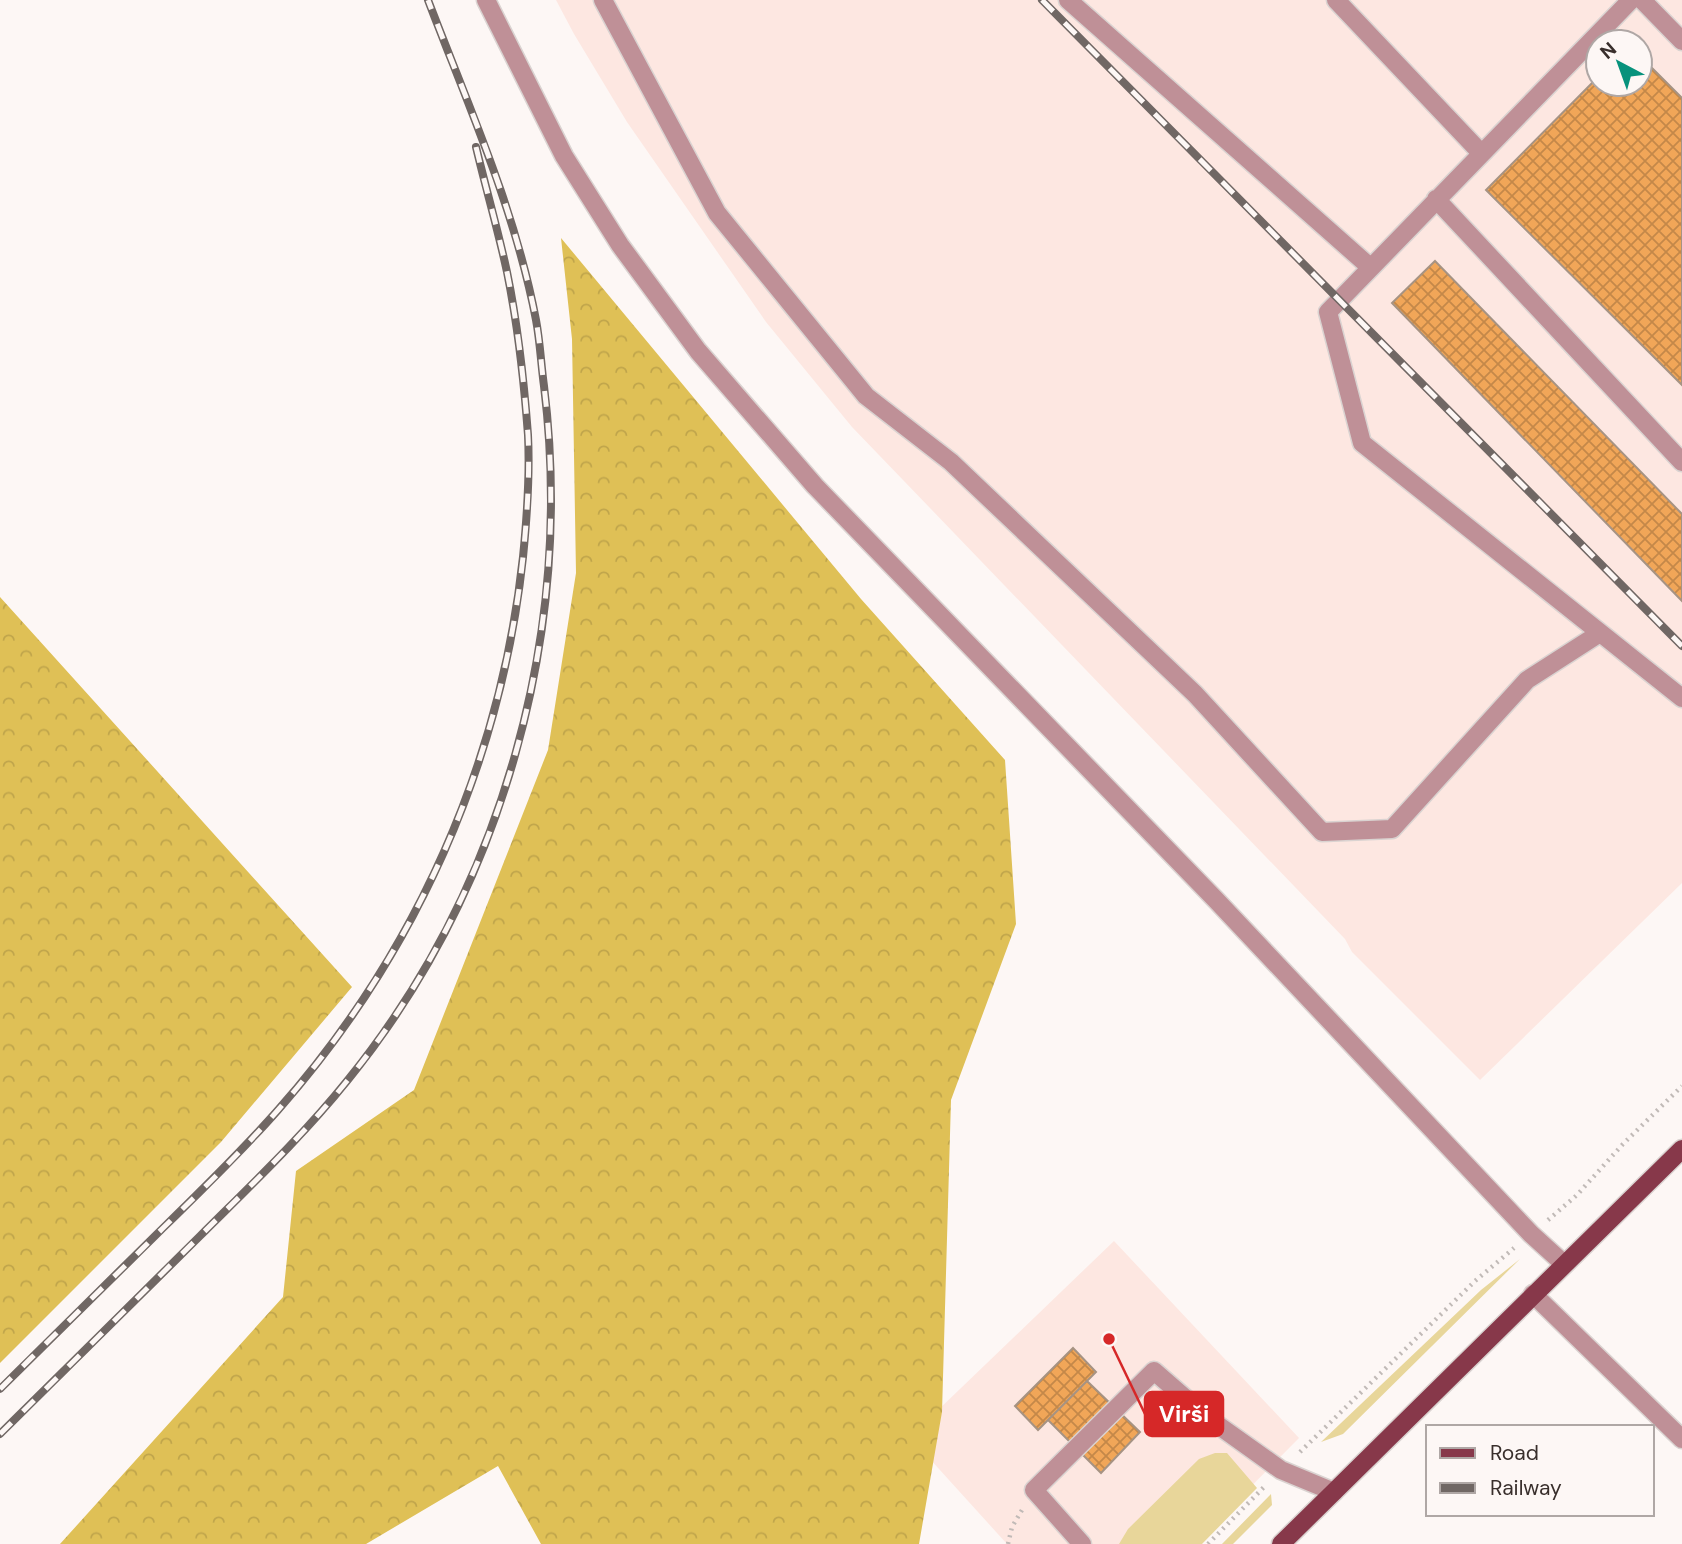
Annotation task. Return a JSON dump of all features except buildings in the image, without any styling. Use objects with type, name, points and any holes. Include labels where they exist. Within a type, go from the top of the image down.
[{"type":"main road","points":[[1281,1544],[1682,1149]]},
{"type":"street","points":[[486,0],[564,156],[620,245],[698,351],[815,486],[1216,900],[1531,1234],[1564,1264]]},
{"type":"street","points":[[603,0],[718,213],[866,396],[951,462],[1195,694],[1322,832],[1392,829],[1527,680],[1600,633]]},
{"type":"street","points":[[1068,0],[1370,267]]},
{"type":"street","points":[[1336,0],[1481,153]]},
{"type":"street","points":[[1631,0],[1328,312],[1362,443],[1682,698]]},
{"type":"street","points":[[1642,0],[1682,41]]},
{"type":"street","points":[[1436,199],[1682,462]]},
{"type":"street","points":[[1533,1294],[1682,1439]]},
{"type":"street","points":[[1082,1544],[1034,1490],[1154,1371],[1208,1418],[1281,1470],[1334,1492]]},
{"type":"path","points":[[1208,1544],[1475,1281],[1577,1195],[1623,1144],[1682,1086]]},
{"type":"path","points":[[1008,1544],[1012,1527],[1034,1490]]},
{"type":"shaded area","points":[[556,0],[1682,0],[1682,883],[1480,1080],[1352,952],[1345,939],[852,427],[766,322],[627,122]]},
{"type":"shaded area","points":[[1114,1241],[1299,1438],[1194,1544],[1007,1544],[910,1437]]},
{"type":"shaded area","points":[[1520,1259],[1343,1434],[1321,1442],[1481,1290]]},
{"type":"shaded area","points":[[1215,1453],[1227,1453],[1257,1488],[1202,1544],[1119,1544],[1128,1529],[1199,1459]]},
{"type":"shaded area","points":[[1271,1494],[1272,1505],[1233,1544],[1222,1544]]},
{"type":"green space","points":[[561,238],[861,599],[1005,760],[1016,924],[951,1100],[942,1412],[919,1544],[541,1544],[498,1466],[366,1544],[60,1544],[283,1297],[296,1171],[414,1090],[548,750],[576,573],[572,339]]},
{"type":"green space","points":[[0,597],[352,987],[221,1142],[0,1363]]},
{"type":"railway","points":[[0,1434],[275,1161],[347,1081],[402,1006],[448,925],[486,841],[516,753],[536,663],[548,571],[551,478],[544,386],[536,320],[516,238],[474,118],[428,0]]},
{"type":"railway","points":[[1042,0],[1682,646]]},
{"type":"railway","points":[[0,1389],[236,1155],[278,1110],[327,1050],[371,987],[410,921],[444,853],[472,782],[495,709],[512,634],[523,557],[529,465],[525,394],[514,313],[476,147]]},
{"type":"place","name":"Virši","points":[[1109,1339]]}]
